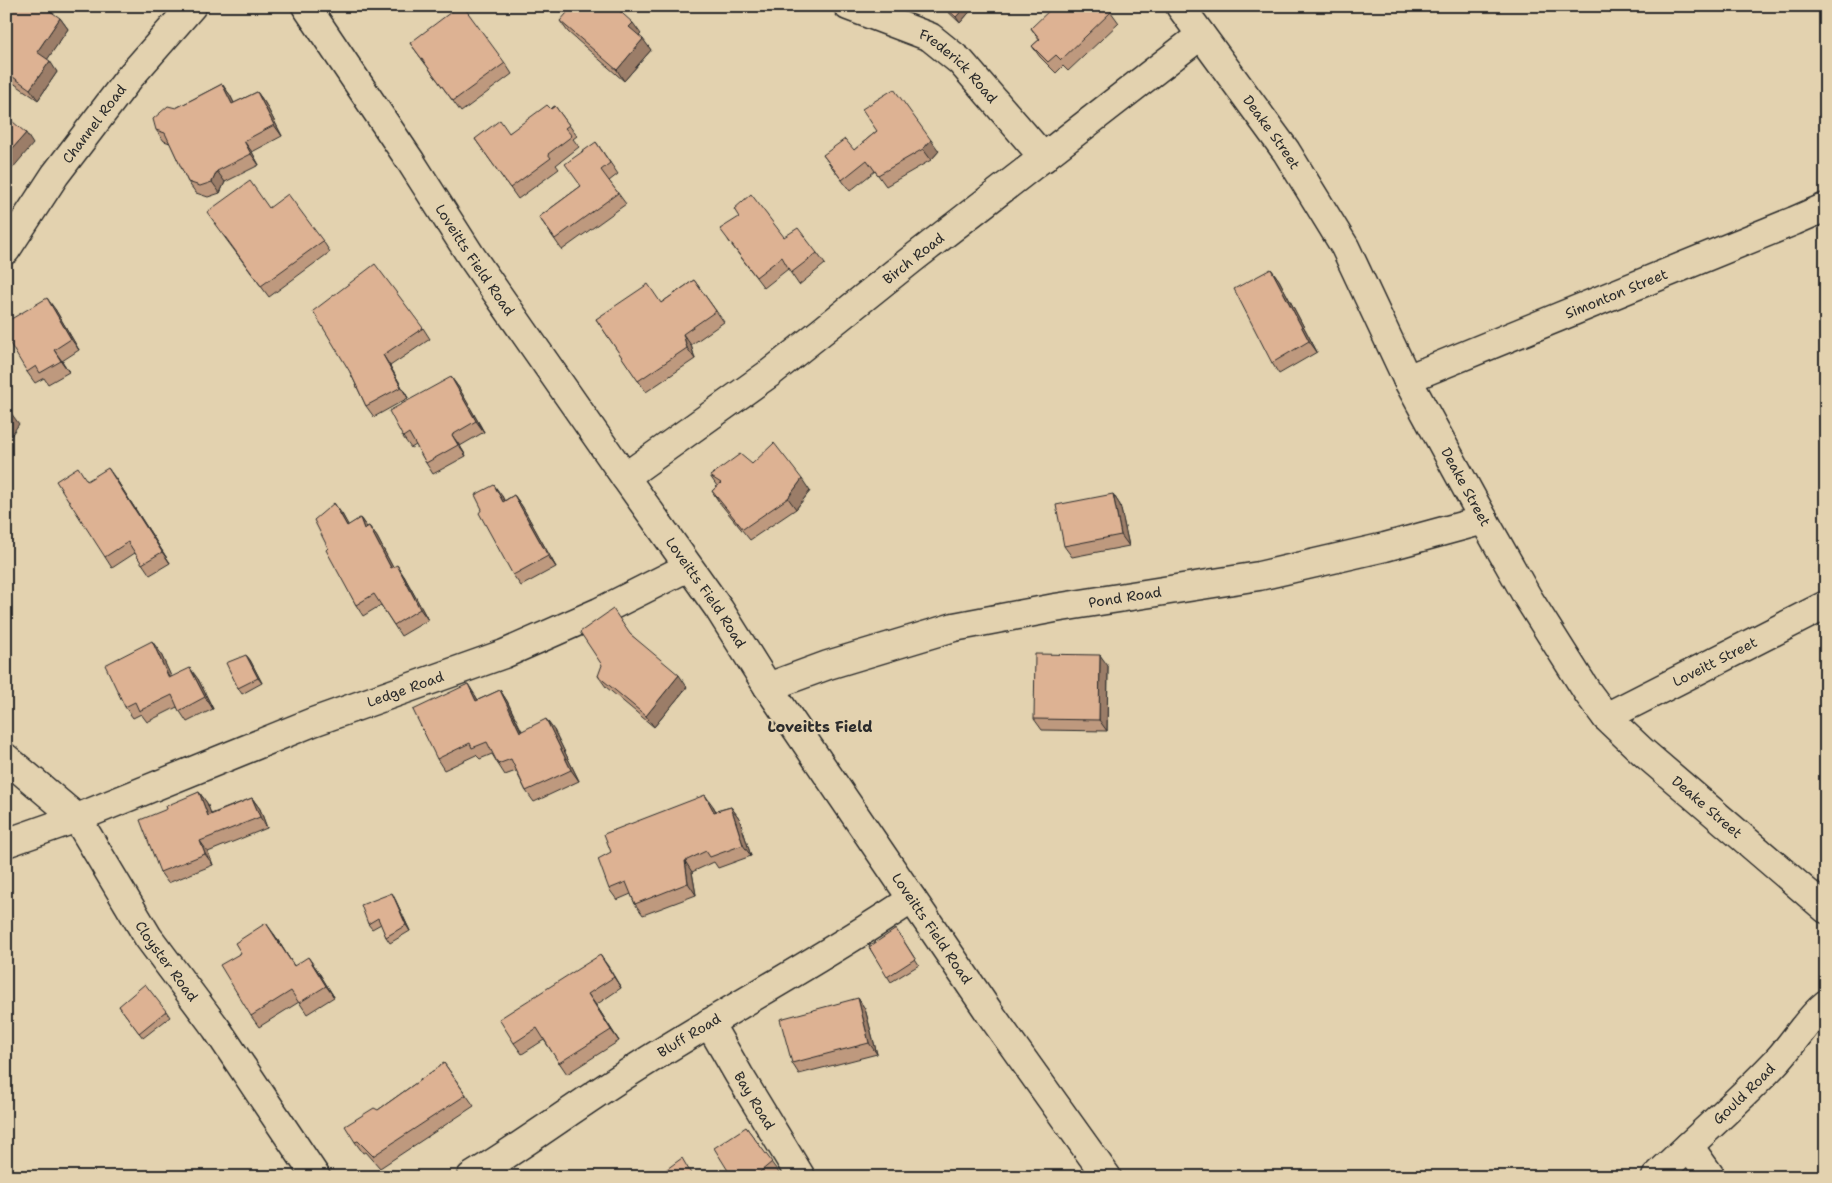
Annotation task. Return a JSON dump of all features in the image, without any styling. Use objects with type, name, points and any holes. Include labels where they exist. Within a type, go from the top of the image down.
[{"type":"street","name":"Channel Road","points":[[6,250],[55,175],[123,86],[192,6]]},
{"type":"street","name":"Loveitts Field Road","points":[[306,6],[411,162],[471,256],[688,567],[720,609],[768,686],[996,1023],[1107,1177]]},
{"type":"street","name":"Frederick Road","points":[[848,6],[930,37],[961,62],[1044,158]]},
{"type":"street","name":"Deake Street","points":[[1180,6],[1286,151],[1345,247],[1407,379],[1484,520],[1528,598],[1606,717],[1826,909]]},
{"type":"street","name":"Birch Road","points":[[625,477],[770,373],[1201,35]]},
{"type":"street","name":"Simonton Street","points":[[1407,379],[1826,207]]},
{"type":"street","name":"Pond Road","points":[[768,686],[828,664],[954,627],[1055,608],[1259,576],[1385,547],[1484,520]]},
{"type":"street","name":"Ledge Road","points":[[77,818],[313,722],[504,654],[599,612],[688,567]]},
{"type":"street","name":"Loveitt Street","points":[[1606,717],[1826,605]]},
{"type":"street","name":"Cloyster Road","points":[[6,758],[77,818],[148,936],[216,1028],[316,1177]]},
{"type":"street","points":[[6,843],[77,818]]},
{"type":"street","name":"Bluff Road","points":[[471,1177],[497,1162],[625,1075],[857,936],[912,899]]},
{"type":"street","name":"Gould Road","points":[[1656,1177],[1744,1095],[1777,1061],[1817,1011],[1826,1004]]},
{"type":"street","name":"Bay Road","points":[[710,1023],[738,1076],[801,1177]]},
{"type":"street","points":[[1689,1146],[1712,1177]]},
{"type":"building","points":[[6,6],[43,6],[60,18],[37,52],[50,61],[30,89],[6,72]]},
{"type":"building","points":[[459,6],[463,6],[505,63],[453,101],[410,43]]},
{"type":"building","points":[[573,6],[607,6],[610,9],[614,6],[633,23],[629,27],[643,39],[617,70],[560,21]]},
{"type":"building","points":[[944,6],[966,6],[956,17]]},
{"type":"building","points":[[1054,6],[1106,6],[1111,12],[1061,60],[1056,55],[1048,62],[1032,46],[1040,39],[1031,28]]},
{"type":"building","points":[[222,84],[232,104],[257,92],[274,125],[244,141],[251,154],[217,171],[212,182],[200,186],[188,182],[165,133],[156,130],[153,119],[168,106],[176,108]]},
{"type":"building","points":[[894,89],[931,140],[923,149],[878,175],[867,160],[842,180],[823,155],[845,139],[854,150],[877,131],[862,109]]},
{"type":"building","points":[[547,105],[551,109],[555,106],[569,125],[565,128],[572,136],[548,154],[551,158],[510,188],[475,139],[500,120],[509,133]]},
{"type":"building","points":[[6,116],[26,133],[6,156]]},
{"type":"building","points":[[596,142],[610,163],[601,170],[618,193],[555,239],[539,217],[581,186],[565,164]]},
{"type":"building","points":[[250,181],[269,208],[288,194],[323,241],[261,286],[207,212]]},
{"type":"building","points":[[751,194],[784,237],[798,228],[817,253],[791,273],[782,257],[756,277],[720,229],[739,217],[734,209]]},
{"type":"building","points":[[375,264],[423,328],[383,355],[401,387],[366,406],[350,372],[313,311]]},
{"type":"building","points":[[1271,269],[1309,341],[1272,363],[1234,289]]},
{"type":"building","points":[[694,280],[716,311],[683,334],[687,348],[638,381],[596,319],[648,284],[661,303]]},
{"type":"building","points":[[47,298],[71,339],[54,350],[61,361],[40,373],[36,366],[27,372],[6,337],[6,322]]},
{"type":"building","points":[[451,377],[476,421],[452,435],[458,445],[426,463],[409,433],[403,437],[389,411]]},
{"type":"building","points":[[6,409],[11,413],[6,420]]},
{"type":"building","points":[[774,443],[802,479],[788,498],[743,529],[712,491],[721,483],[710,476],[740,454],[752,464]]},
{"type":"building","points":[[78,467],[87,481],[108,468],[162,552],[142,564],[128,542],[105,557],[56,481]]},
{"type":"building","points":[[494,485],[503,502],[514,495],[548,556],[513,575],[479,513],[482,509],[475,495]]},
{"type":"building","points":[[1113,494],[1121,535],[1064,546],[1056,505]]},
{"type":"building","points":[[334,503],[347,526],[360,518],[364,529],[369,526],[391,568],[397,565],[420,609],[394,625],[374,594],[356,605],[326,550],[328,548],[314,520]]},
{"type":"building","points":[[613,609],[630,634],[679,675],[646,716],[598,676],[602,665],[580,632]]},
{"type":"building","points":[[152,641],[169,678],[190,668],[205,697],[179,711],[172,695],[139,711],[135,702],[125,707],[105,665]]},
{"type":"building","points":[[1035,654],[1100,655],[1099,720],[1034,719]]},
{"type":"building","points":[[246,655],[258,678],[238,688],[226,663]]},
{"type":"building","points":[[468,684],[476,701],[500,690],[520,732],[546,719],[571,770],[526,791],[511,759],[498,764],[487,742],[472,748],[470,743],[437,759],[413,710]]},
{"type":"building","points":[[199,792],[208,816],[252,798],[260,817],[200,841],[205,854],[160,872],[140,820],[167,809],[166,806]]},
{"type":"building","points":[[705,795],[714,812],[731,807],[743,845],[710,857],[706,851],[685,861],[688,883],[635,904],[626,882],[609,889],[598,859],[611,852],[604,834]]},
{"type":"building","points":[[392,893],[406,925],[386,937],[378,918],[368,924],[361,905]]},
{"type":"building","points":[[266,923],[294,966],[308,957],[326,986],[299,1003],[291,991],[251,1016],[220,965],[241,953],[235,943]]},
{"type":"building","points":[[896,929],[915,959],[887,977],[869,947]]},
{"type":"building","points":[[600,955],[614,977],[588,994],[611,1030],[559,1063],[537,1028],[514,1043],[499,1019]]},
{"type":"building","points":[[145,984],[166,1011],[139,1033],[119,1006]]},
{"type":"building","points":[[858,998],[869,1043],[792,1063],[780,1019]]},
{"type":"building","points":[[444,1063],[466,1095],[373,1156],[358,1141],[355,1142],[345,1126],[374,1108],[378,1110]]},
{"type":"building","points":[[746,1127],[772,1162],[754,1177],[732,1177],[714,1148]]},
{"type":"building","points":[[682,1158],[693,1177],[656,1177]]},
{"type":"district","name":"Loveitts Field","points":[[820,727]]}]
